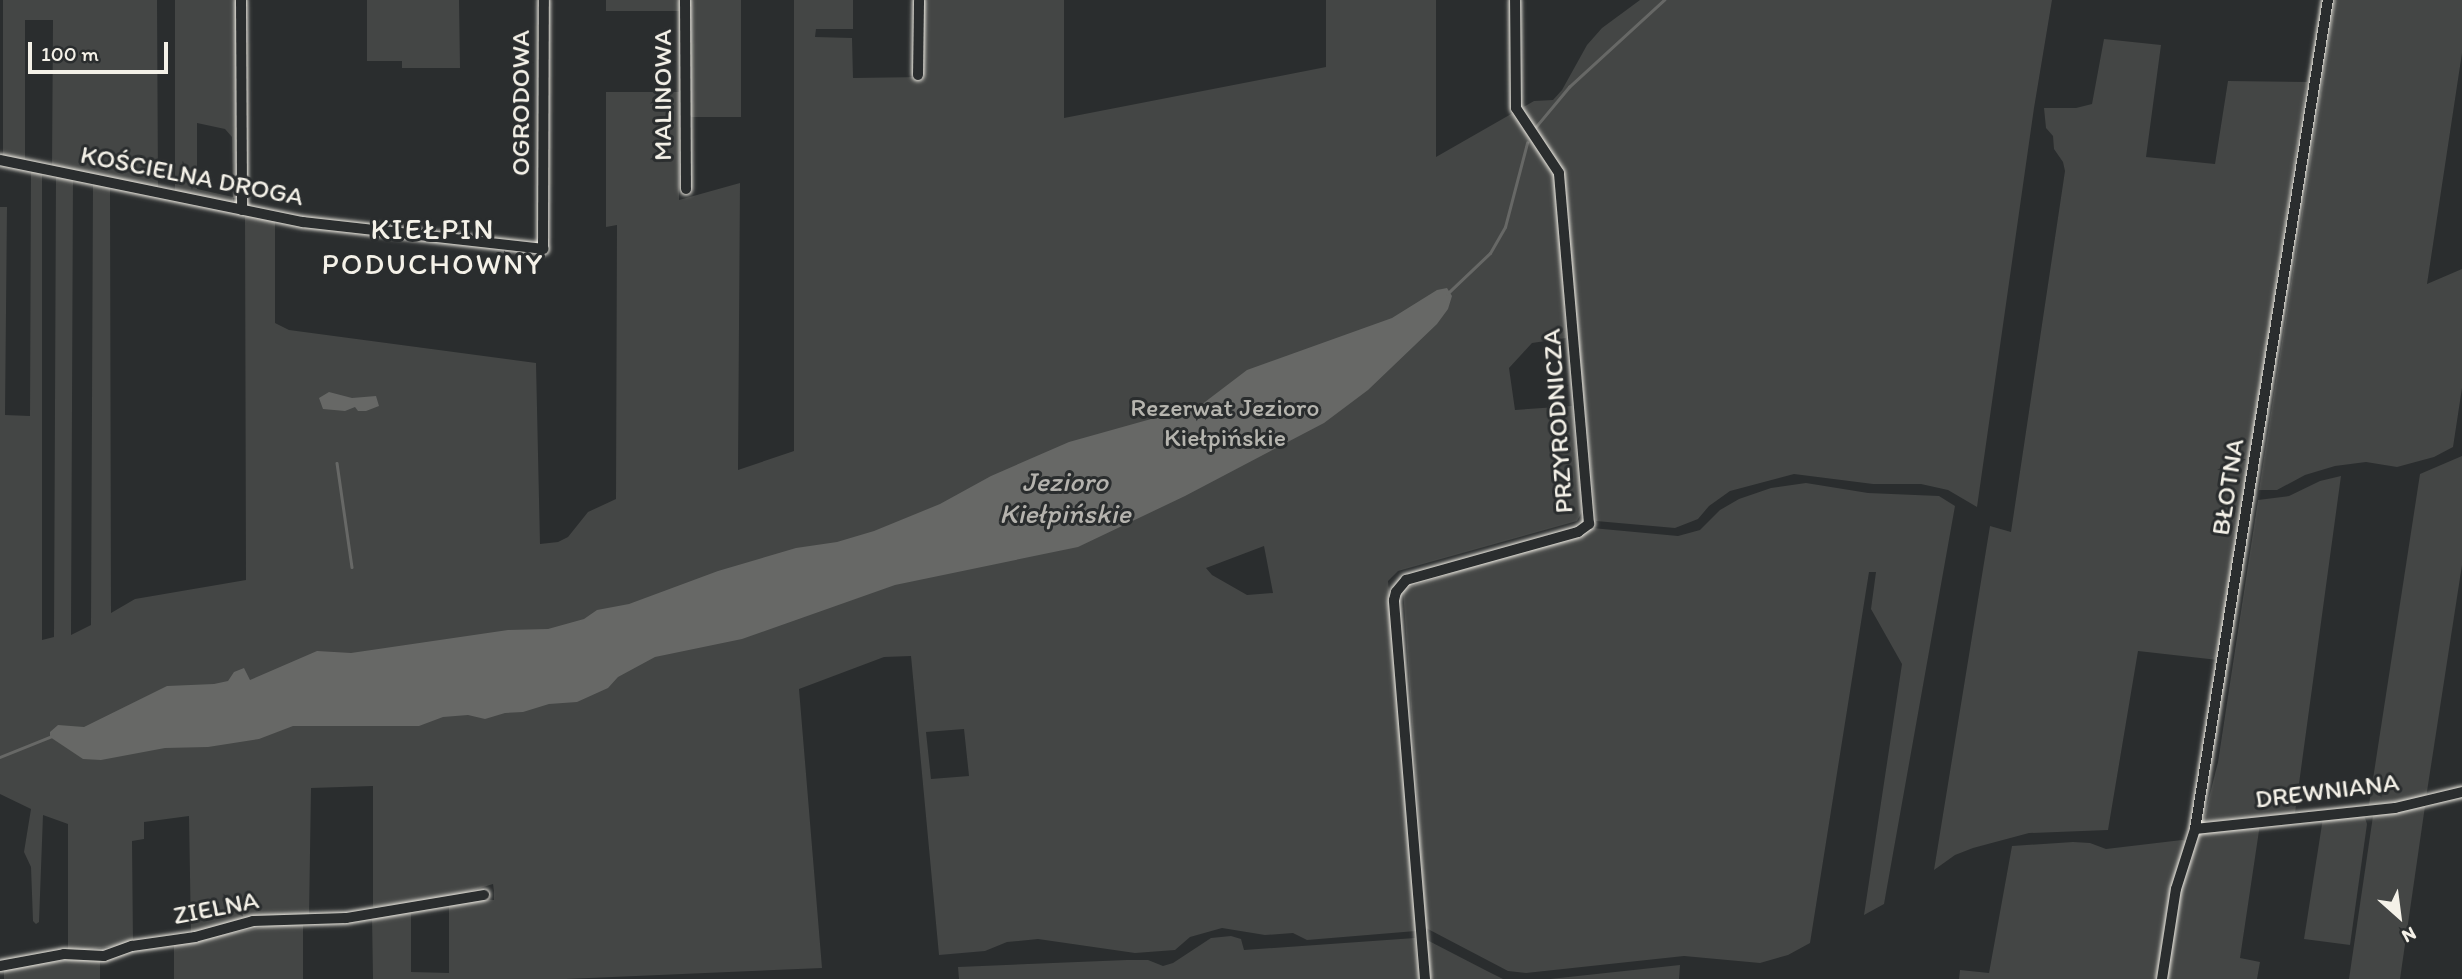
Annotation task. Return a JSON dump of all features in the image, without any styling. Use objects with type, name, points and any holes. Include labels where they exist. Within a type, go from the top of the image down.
[{"type":"street","points":[[241,0],[242,210]]},
{"type":"street","name":"OGRODOWA","points":[[544,0],[544,248]]},
{"type":"street","name":"MALINOWA","points":[[685,0],[686,189]]},
{"type":"street","points":[[918,75],[919,0]]},
{"type":"street","name":"PRZYRODNICZA","points":[[1425,979],[1394,600],[1396,592],[1406,580],[1578,532],[1589,524],[1559,173],[1516,108],[1515,0]]},
{"type":"street","name":"BŁOTNA","points":[[2162,979],[2176,889],[2195,829],[2328,0]]},
{"type":"street","name":"KOŚCIELNA DROGA","points":[[0,160],[317,224],[544,248]]},
{"type":"street","name":"DREWNIANA","points":[[2195,829],[2395,808],[2462,792]]},
{"type":"street","name":"ZIELNA","points":[[0,966],[64,954],[104,956],[132,946],[195,937],[253,921],[346,918],[484,895]]},
{"type":"green space","points":[[3,0],[157,0],[158,188],[52,167],[53,20],[25,20],[25,162],[3,157]]},
{"type":"green space","points":[[175,0],[238,0],[238,198],[233,198],[233,205],[175,192]],"holes":[[[197,123],[225,129],[232,137],[233,197],[197,189]]]},
{"type":"green space","points":[[367,0],[459,0],[460,68],[402,68],[402,61],[367,61]]},
{"type":"green space","points":[[606,0],[679,0],[679,11],[606,11]]},
{"type":"green space","points":[[686,0],[741,0],[741,117],[686,117]]},
{"type":"green space","name":"Rezerwat Jezioro Kiełpińskie","points":[[794,0],[853,0],[853,29],[816,29],[815,37],[852,38],[853,78],[924,77],[924,0],[1064,0],[1064,118],[1326,67],[1326,0],[1436,0],[1436,157],[1534,101],[1553,100],[1562,90],[1587,45],[1602,28],[1640,0],[2052,0],[1977,507],[1948,490],[1921,484],[1873,484],[1794,474],[1730,491],[1709,506],[1698,519],[1675,528],[1596,521],[1574,294],[1564,306],[1566,338],[1532,343],[1509,368],[1515,410],[1572,406],[1582,512],[1577,521],[1398,571],[1388,581],[1405,758],[1416,931],[1307,940],[1293,933],[1265,935],[1222,928],[1190,937],[1175,950],[1135,953],[1038,939],[1007,942],[985,951],[939,955],[911,656],[884,657],[799,689],[822,968],[566,979],[373,979],[372,916],[411,911],[411,972],[449,973],[449,905],[481,899],[494,900],[494,891],[493,884],[448,898],[373,907],[373,786],[311,788],[309,917],[254,916],[191,936],[189,816],[144,822],[144,839],[132,841],[133,944],[68,952],[68,824],[43,815],[39,922],[36,924],[33,921],[31,867],[24,852],[31,809],[0,794],[0,207],[7,207],[5,415],[30,416],[31,170],[42,173],[42,640],[54,637],[56,175],[73,179],[71,635],[91,625],[93,182],[110,186],[111,613],[135,599],[246,580],[245,214],[275,220],[275,323],[289,330],[536,363],[540,544],[558,542],[568,537],[588,512],[616,499],[617,225],[606,227],[606,92],[679,92],[679,200],[740,183],[738,470],[794,451]],"holes":[[[1264,546],[1273,593],[1247,595],[1212,575],[1206,568]],[[964,729],[969,776],[931,779],[926,732]]]},
{"type":"green space","points":[[2335,0],[2462,0],[2462,53],[2427,284],[2462,269],[2462,388],[2453,447],[2434,457],[2397,467],[2366,462],[2335,466],[2305,475],[2277,490],[2259,490]]},
{"type":"green space","points":[[2104,39],[2161,45],[2146,157],[2215,164],[2228,81],[2307,82],[2218,660],[2138,651],[2108,830],[2029,833],[1955,855],[1934,870],[1990,526],[2011,532],[2065,171],[2063,162],[2054,149],[2053,136],[2046,128],[2044,108],[2076,108],[2092,104]]},
{"type":"green space","points":[[2462,456],[2462,565],[2426,798],[2369,805],[2420,474]]},
{"type":"green space","points":[[2341,476],[2295,813],[2203,822],[2218,762],[2258,500],[2289,496],[2320,481]]},
{"type":"green space","points":[[1806,483],[1868,493],[1939,496],[1955,506],[1884,904],[1864,915],[1902,664],[1871,609],[1876,572],[1869,572],[1810,943],[1788,955],[1760,963],[1684,956],[1526,973],[1508,971],[1426,928],[1403,589],[1592,528],[1678,536],[1700,530],[1720,510],[1739,499],[1771,488]]},
{"type":"green space","points":[[2425,806],[2400,979],[2349,979],[2373,816]]},
{"type":"green space","points":[[2364,815],[2367,824],[2350,945],[2304,939],[2323,818]]},
{"type":"green space","points":[[2260,824],[2240,958],[2260,962],[2257,979],[2165,979],[2182,879],[2192,860],[2196,831]]},
{"type":"green space","points":[[2182,840],[2189,842],[2167,911],[2156,979],[1959,979],[1960,970],[1989,973],[2012,846],[2073,842],[2090,843],[2106,849]]},
{"type":"green space","points":[[279,924],[303,925],[303,979],[174,979],[174,944]]},
{"type":"green space","points":[[1231,936],[1241,939],[1244,950],[1415,938],[1419,979],[959,979],[958,967],[1127,960],[1148,960],[1163,966],[1173,963],[1211,938]]},
{"type":"green space","points":[[1427,940],[1487,971],[1503,979],[1431,979]]},
{"type":"green space","points":[[83,958],[100,959],[100,979],[4,979],[4,969]]},
{"type":"green space","points":[[1680,965],[1679,979],[1550,979]]},
{"type":"water","name":"Jezioro Kiełpińskie","points":[[1447,288],[1452,296],[1448,309],[1437,324],[1368,390],[1324,423],[1185,496],[1078,547],[895,585],[742,639],[655,657],[618,677],[608,688],[577,702],[549,704],[523,712],[505,713],[485,719],[468,715],[443,717],[419,726],[293,726],[259,739],[208,747],[165,748],[101,760],[83,759],[50,737],[50,732],[58,725],[84,727],[167,686],[228,681],[234,672],[244,668],[250,680],[317,651],[351,653],[508,630],[548,629],[584,619],[597,610],[629,604],[718,571],[796,548],[837,542],[874,531],[940,504],[991,476],[1069,442],[1201,405],[1247,370],[1392,318],[1437,290]]},
{"type":"water","points":[[329,392],[352,398],[376,396],[379,406],[366,411],[358,411],[355,407],[345,411],[323,409],[319,398]]},
{"type":"waterway","points":[[1534,129],[1569,87],[1664,0]]},
{"type":"waterway","points":[[1447,294],[1490,253],[1505,227],[1527,143]]},
{"type":"waterway","points":[[337,463],[352,567]]},
{"type":"waterway","points":[[0,757],[52,736]]},
{"type":"district","name":"KIEŁPIN PODUCHOWNY","points":[[433,246]]}]
